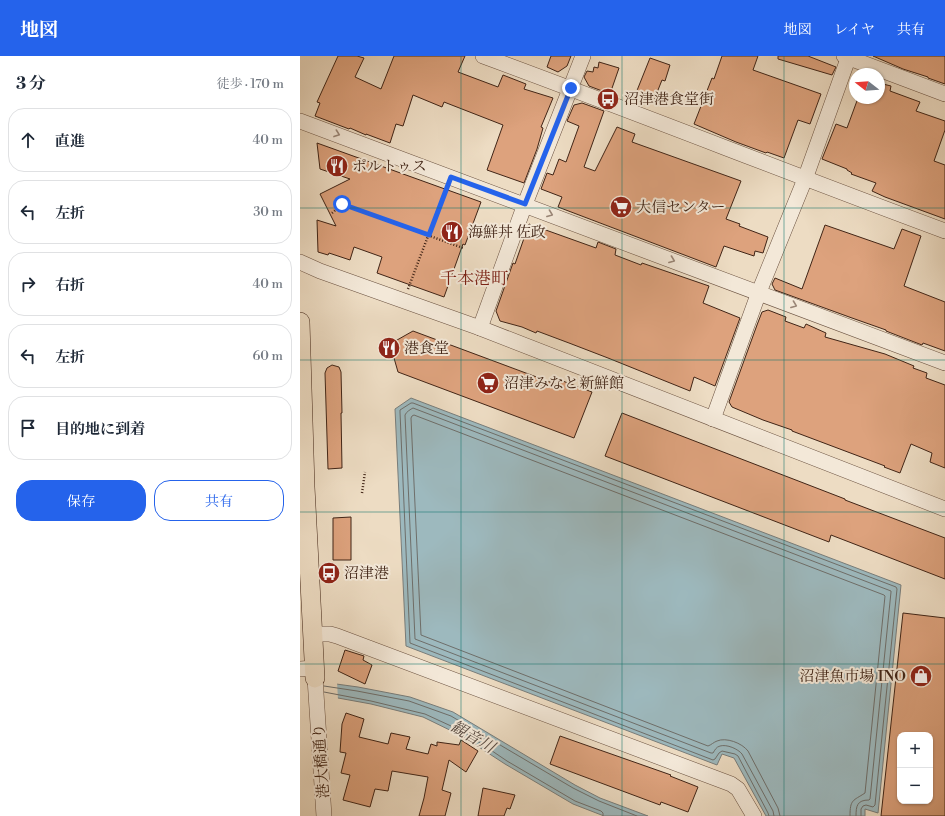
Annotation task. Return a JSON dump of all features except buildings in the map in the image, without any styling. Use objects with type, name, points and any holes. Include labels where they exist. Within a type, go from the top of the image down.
[{"type":"main road","name":"港大橋通り","points":[[300,322],[302,476],[306,599],[313,634],[310,672]]},
{"type":"street","points":[[483,56],[571,88],[805,179],[945,231]]},
{"type":"street","points":[[480,328],[525,204],[583,56]]},
{"type":"street","points":[[713,419],[760,292],[805,179],[847,57],[945,94]]},
{"type":"street","points":[[300,121],[760,292],[945,363]]},
{"type":"street","points":[[300,262],[320,271],[480,328],[945,509]]},
{"type":"street","points":[[313,634],[330,634],[345,639],[731,784],[738,789],[754,816]]},
{"type":"street","name":"港大橋通り","points":[[310,672],[317,698],[324,816]]},
{"type":"path","points":[[404,301],[451,177]]},
{"type":"path","points":[[332,213],[342,204],[463,248]]},
{"type":"path","points":[[362,493],[365,472]]},
{"type":"water","points":[[411,398],[901,585],[878,813],[865,809],[865,816],[766,816],[734,758],[722,754],[717,765],[406,646],[395,409]]},
{"type":"water","name":"観音川","points":[[300,679],[358,687],[410,697],[453,712],[575,785],[600,798],[648,816],[604,816],[573,804],[505,764],[462,736],[423,717],[371,704],[300,693]]},
{"type":"pier","points":[[300,677],[337,682],[338,700],[300,695]]},
{"type":"place","name":"沼津港食堂街","points":[[608,99]]},
{"type":"place","name":"ポルトゥス","points":[[337,166]]},
{"type":"place","name":"大信センター","points":[[621,207]]},
{"type":"place","name":"海鮮丼 佐政","points":[[452,232]]},
{"type":"place","name":"港食堂","points":[[389,348]]},
{"type":"place","name":"沼津みなと新鮮館","points":[[488,383]]},
{"type":"place","name":"沼津港","points":[[329,573]]},
{"type":"place","name":"沼津魚市場 INO","points":[[921,676]]},
{"type":"district","name":"千本港町","points":[[474,278]]},
{"type":"route","points":[[342,204],[429,235],[451,177],[525,204],[571,88]]}]
